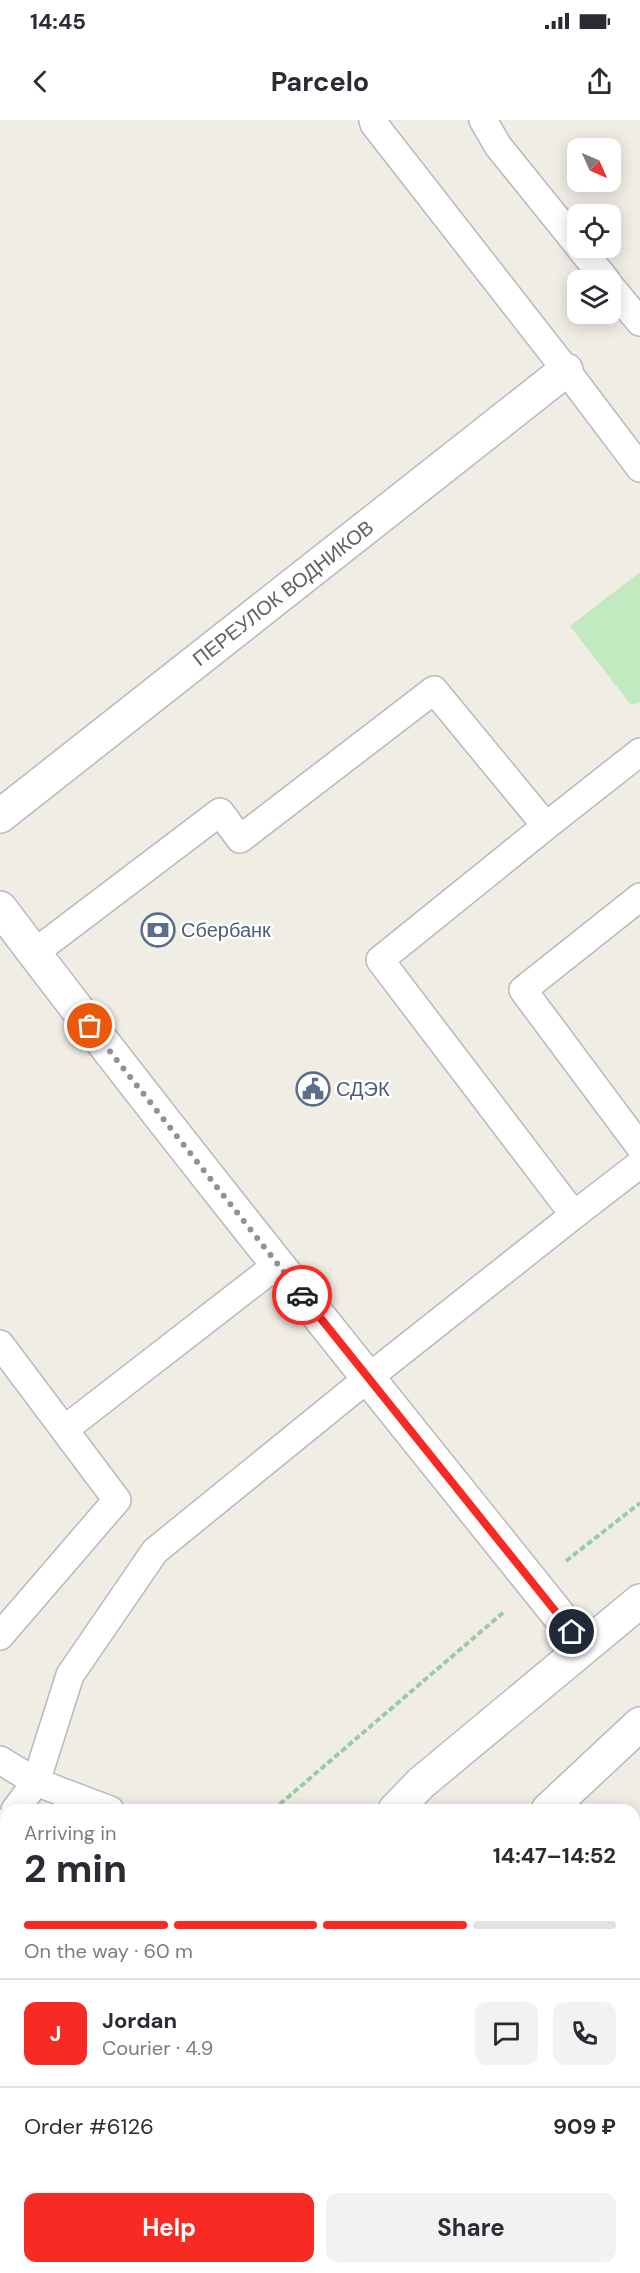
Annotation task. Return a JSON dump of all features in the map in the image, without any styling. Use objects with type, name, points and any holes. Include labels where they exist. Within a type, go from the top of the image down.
[{"type":"street","name":"ПЕРЕУЛОК ВОДНИКОВ","points":[[0,816],[566,370]]},
{"type":"street","points":[[0,908],[368,1378],[584,1647]]},
{"type":"street","points":[[401,1804],[421,1783],[640,1601]]},
{"type":"street","points":[[554,1804],[640,1724]]},
{"type":"lane","points":[[373,120],[640,468]]},
{"type":"lane","points":[[483,120],[498,146],[567,232]]},
{"type":"lane","points":[[588,258],[598,270]]},
{"type":"lane","points":[[621,299],[640,322]]},
{"type":"lane","points":[[34,953],[220,812],[240,839],[434,690],[546,826]]},
{"type":"lane","points":[[574,1215],[380,960],[640,752]]},
{"type":"lane","points":[[640,897],[523,990],[640,1147]]},
{"type":"lane","points":[[20,1804],[36,1782],[70,1675],[155,1551],[368,1378],[640,1164]]},
{"type":"lane","points":[[65,1429],[278,1264]]},
{"type":"lane","points":[[0,1344],[117,1500],[0,1636]]},
{"type":"lane","points":[[0,1760],[36,1782],[94,1804]]},
{"type":"path","points":[[280,1804],[535,1586],[640,1503]]},
{"type":"green space","points":[[640,572],[640,702],[631,705],[570,626]]},
{"type":"way so far","points":[[90,1026],[302,1295]]},
{"type":"place","name":"Сбербанк","points":[[158,930]]},
{"type":"place","name":"СДЭК","points":[[313,1089]]},
{"type":"route","points":[[302,1295],[572,1632]]}]
